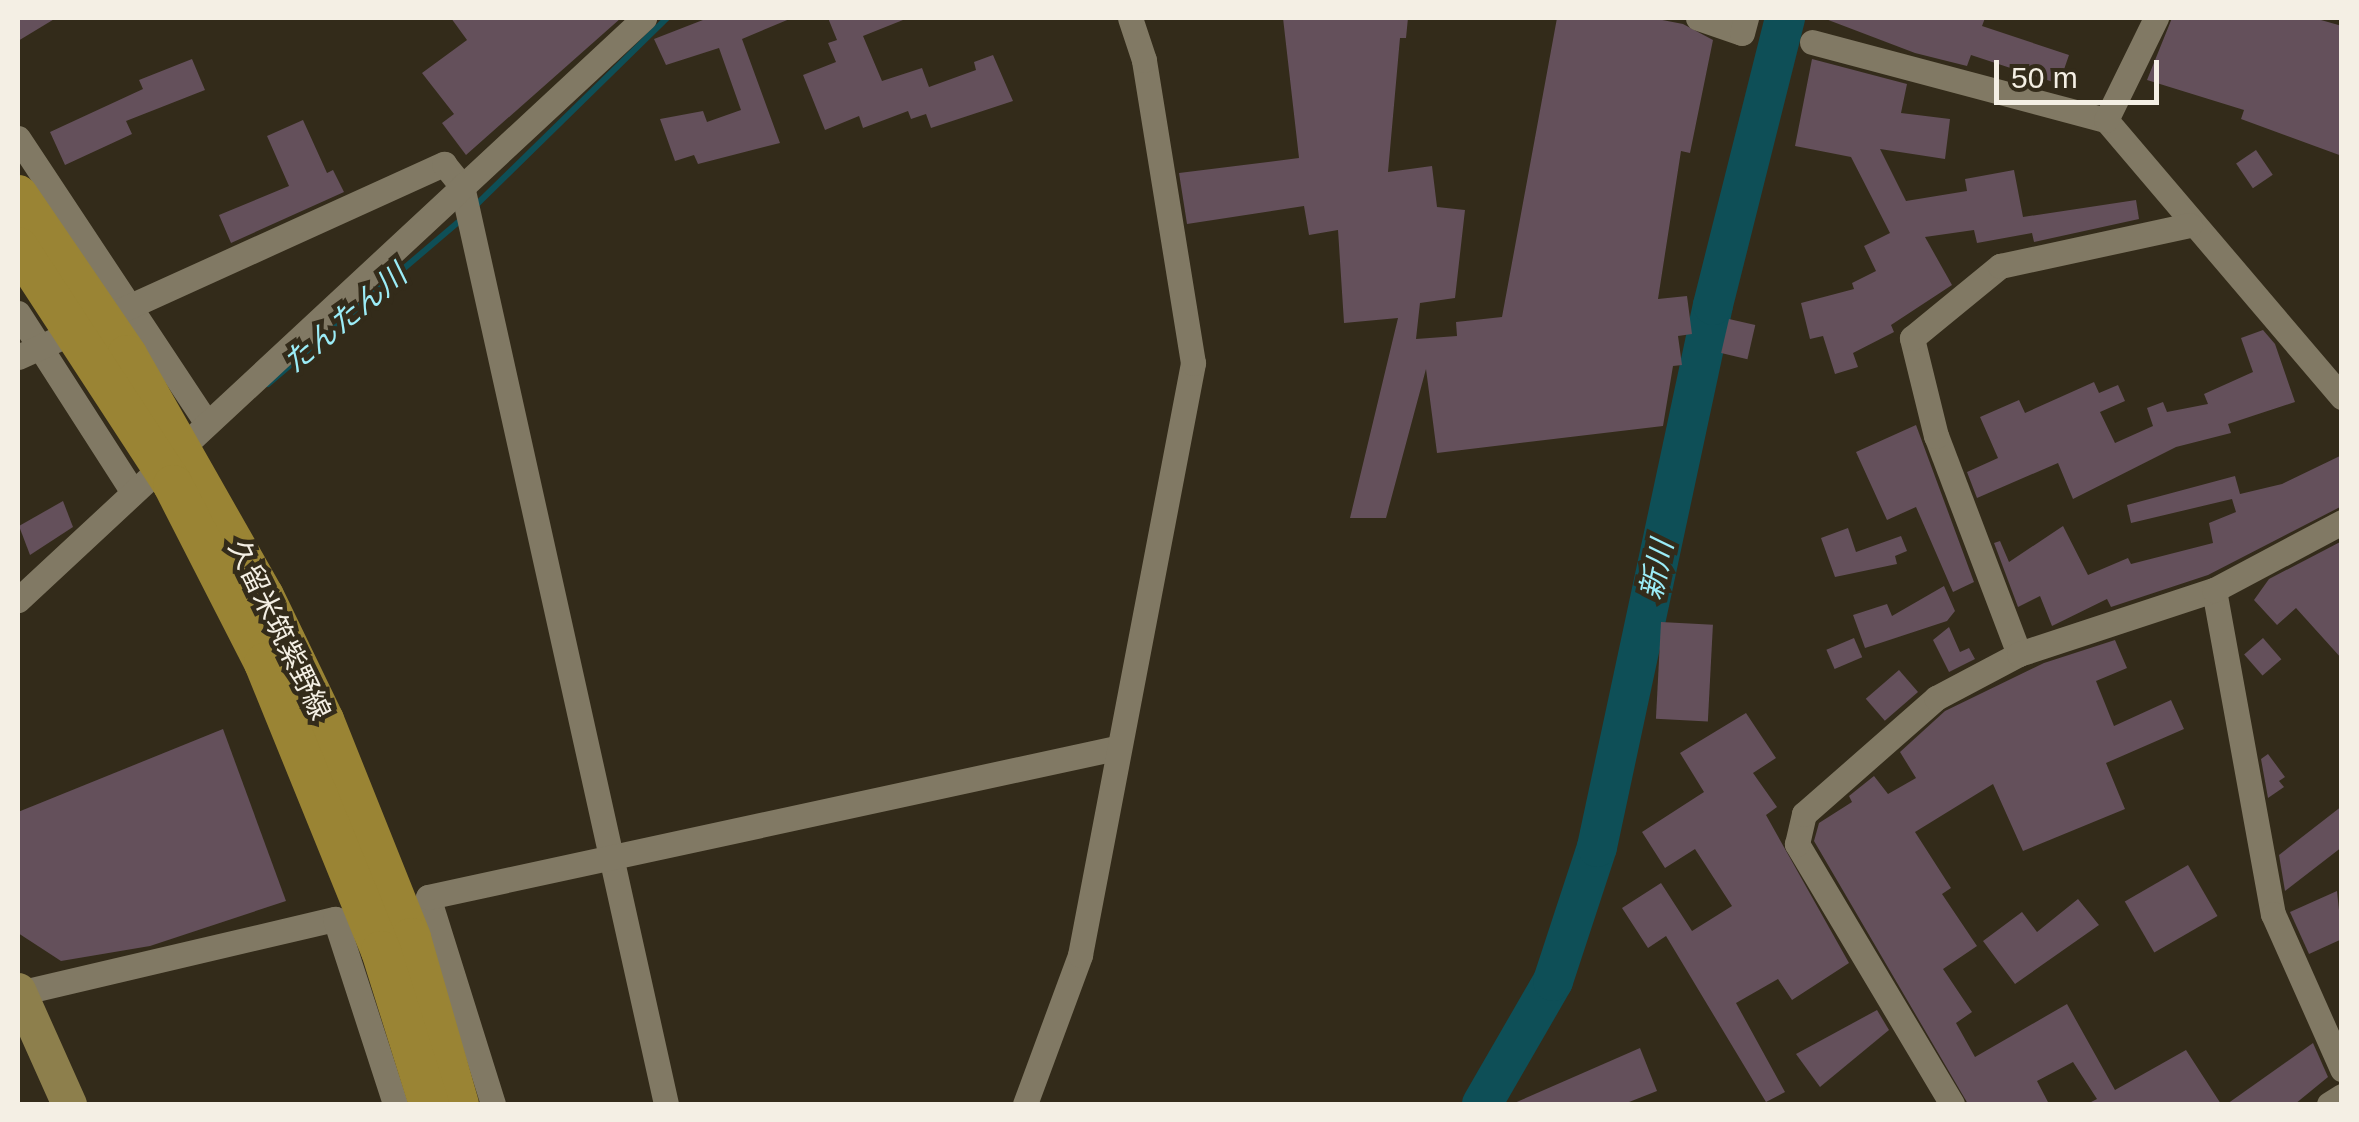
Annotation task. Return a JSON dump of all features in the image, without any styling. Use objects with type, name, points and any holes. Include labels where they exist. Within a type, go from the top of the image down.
[{"type":"main road","name":"久留米筑紫野線","points":[[18,194],[324,720],[411,938],[459,1104]]},
{"type":"main road","name":"久留米筑紫野線","points":[[18,247],[184,475],[322,792],[382,951],[429,1104]]},
{"type":"main road","points":[[18,991],[69,1104]]},
{"type":"street","points":[[18,600],[131,489],[644,18]]},
{"type":"street","points":[[1025,1104],[1080,955],[1116,748],[1193,363],[1144,60],[1130,18]]},
{"type":"street","points":[[1698,18],[1742,34],[1746,18]]},
{"type":"street","points":[[2106,120],[2156,18]]},
{"type":"street","points":[[1812,42],[2106,120],[2190,226],[2342,397]]},
{"type":"street","points":[[18,138],[134,306],[205,421]]},
{"type":"street","points":[[29,352],[444,164],[462,186],[666,1104]]},
{"type":"street","points":[[2018,654],[1936,436],[1912,338],[2000,266],[2190,226]]},
{"type":"street","points":[[18,313],[29,352],[131,489]]},
{"type":"street","points":[[1952,1104],[1797,844],[1804,814],[1936,698],[2018,654],[2214,590],[2342,522]]},
{"type":"street","points":[[2214,590],[2273,914],[2342,1069]]},
{"type":"street","points":[[493,1104],[428,898],[1116,748]]},
{"type":"street","points":[[18,991],[335,918],[395,1104]]},
{"type":"street","points":[[2329,1104],[2342,1096]]},
{"type":"building","points":[[18,18],[56,18],[18,41]]},
{"type":"building","points":[[451,18],[621,18],[466,155],[442,123],[454,114],[422,73],[467,40]]},
{"type":"building","points":[[708,18],[792,18],[742,39],[780,143],[698,164],[694,155],[675,161],[660,119],[703,111],[707,122],[741,110],[719,48],[666,65],[654,39]]},
{"type":"building","points":[[828,18],[908,18],[863,36],[882,81],[922,68],[929,87],[976,70],[974,62],[993,55],[1013,101],[931,128],[926,114],[911,119],[908,111],[863,128],[859,116],[825,130],[803,75],[836,62],[828,43],[837,40]]},
{"type":"building","points":[[1283,18],[1408,18],[1406,38],[1400,38],[1388,172],[1432,166],[1437,207],[1465,210],[1455,298],[1420,303],[1416,339],[1457,336],[1456,322],[1502,317],[1557,18],[1652,18],[1683,24],[1713,40],[1690,153],[1681,151],[1658,299],[1687,296],[1692,334],[1678,336],[1682,365],[1673,366],[1663,426],[1437,453],[1426,369],[1386,518],[1350,518],[1398,318],[1344,323],[1338,230],[1309,235],[1304,206],[1187,224],[1179,173],[1299,158]]},
{"type":"building","points":[[1823,18],[1985,18],[1982,26],[2069,55],[2059,84],[1971,55],[1967,66],[1915,53]]},
{"type":"building","points":[[2172,18],[2314,18],[2342,26],[2342,156],[2241,119],[2244,110],[2147,80]]},
{"type":"building","points":[[192,59],[205,90],[126,121],[132,134],[65,165],[50,132],[143,89],[139,80]]},
{"type":"building","points":[[1812,59],[1907,84],[1901,113],[1950,119],[1945,159],[1880,149],[1906,201],[1967,191],[1965,179],[2014,170],[2023,217],[2136,200],[2139,219],[2034,242],[2032,233],[1977,243],[1974,230],[1925,237],[1952,285],[1891,325],[1894,332],[1853,353],[1858,367],[1835,374],[1823,336],[1810,339],[1801,303],[1854,289],[1852,283],[1876,271],[1864,246],[1890,233],[1851,157],[1795,146]]},
{"type":"building","points":[[303,120],[327,173],[333,170],[344,192],[231,243],[219,215],[289,186],[267,136]]},
{"type":"building","points":[[2256,150],[2273,175],[2253,188],[2236,163]]},
{"type":"building","points":[[1729,319],[1755,325],[1747,359],[1721,353]]},
{"type":"building","points":[[2263,330],[2275,344],[2295,402],[2228,424],[2231,433],[2176,447],[2073,499],[2058,463],[1977,498],[1967,472],[1998,458],[1980,417],[2019,400],[2025,413],[2094,382],[2099,393],[2118,385],[2125,401],[2100,412],[2115,443],[2153,426],[2147,408],[2163,402],[2167,412],[2208,404],[2204,394],[2253,372],[2241,338]]},
{"type":"building","points":[[1916,425],[1974,582],[1953,592],[1916,507],[1887,520],[1856,452]]},
{"type":"building","points":[[2342,455],[2342,506],[2208,575],[2111,607],[2107,599],[2052,626],[2040,596],[2018,607],[1994,543],[2000,541],[2009,562],[2063,526],[2088,575],[2128,558],[2131,564],[2213,543],[2209,523],[2236,512],[2232,499],[2131,523],[2127,505],[2235,476],[2240,494],[2282,484]]},
{"type":"building","points":[[63,501],[73,527],[30,555],[19,526]]},
{"type":"building","points":[[1848,528],[1856,552],[1901,536],[1907,551],[1895,556],[1897,564],[1835,577],[1821,538]]},
{"type":"building","points":[[2342,541],[2342,659],[2296,608],[2277,625],[2254,600],[2269,579]]},
{"type":"building","points":[[1944,586],[1955,611],[1947,621],[1865,648],[1853,615],[1887,604],[1892,616]]},
{"type":"building","points":[[1661,622],[1713,625],[1708,722],[1656,719]]},
{"type":"building","points":[[1949,627],[1960,652],[1969,648],[1975,659],[1949,672],[1933,640]]},
{"type":"building","points":[[1854,638],[1862,657],[1835,669],[1826,650]]},
{"type":"building","points":[[2263,638],[2281,659],[2263,676],[2244,654]]},
{"type":"building","points":[[2115,640],[2127,668],[2096,681],[2114,726],[2171,700],[2184,729],[2106,763],[2125,809],[2023,851],[1993,784],[1915,832],[1951,888],[1942,894],[1977,946],[1943,969],[1972,1012],[1956,1023],[1975,1057],[2067,1004],[2115,1090],[2186,1050],[2221,1104],[2087,1104],[2097,1099],[2073,1062],[2037,1081],[2049,1104],[1968,1104],[1814,841],[1819,823],[1852,802],[1849,796],[1874,776],[1888,794],[1916,778],[1900,752],[1945,711],[2044,663]]},
{"type":"building","points":[[1899,670],[1918,692],[1885,721],[1866,699]]},
{"type":"building","points":[[1746,713],[1776,758],[1753,773],[1777,807],[1766,815],[1849,963],[1792,1000],[1778,979],[1736,1003],[1785,1092],[1766,1102],[1666,936],[1648,948],[1622,908],[1661,883],[1692,931],[1732,906],[1695,849],[1665,868],[1642,832],[1704,792],[1680,753]]},
{"type":"building","points":[[223,729],[286,901],[150,946],[61,961],[18,933],[18,812]]},
{"type":"building","points":[[2268,754],[2285,777],[2279,781],[2284,787],[2268,798],[2261,759]]},
{"type":"building","points":[[2342,806],[2342,847],[2285,891],[2279,855]]},
{"type":"building","points":[[2188,865],[2218,916],[2154,953],[2125,902]]},
{"type":"building","points":[[2337,891],[2342,939],[2309,954],[2290,912]]},
{"type":"building","points":[[2078,899],[2099,925],[2015,984],[1983,941],[2022,912],[2037,932]]},
{"type":"building","points":[[1877,1010],[1889,1030],[1820,1087],[1796,1054]]},
{"type":"building","points":[[2313,1043],[2328,1077],[2295,1104],[2227,1104]]},
{"type":"building","points":[[1640,1048],[1657,1091],[1624,1104],[1512,1104]]},
{"type":"waterway","name":"たんたん川","points":[[473,208],[667,18]]},
{"type":"waterway","name":"新川","points":[[1482,1104],[1553,981],[1597,847],[1713,305],[1785,18]]},
{"type":"waterway","name":"たんたん川","points":[[268,384],[461,220]]}]
